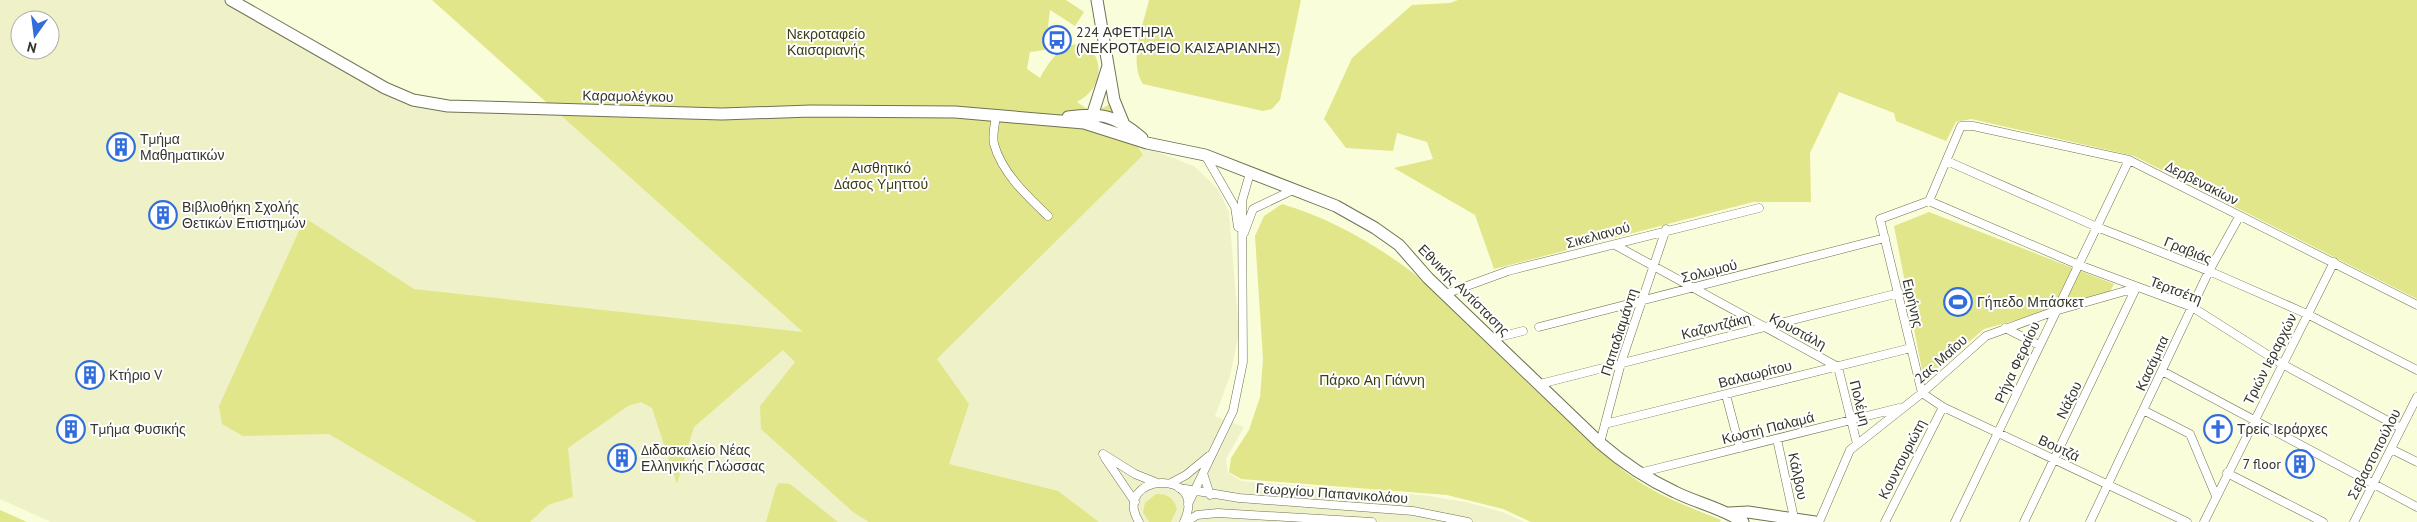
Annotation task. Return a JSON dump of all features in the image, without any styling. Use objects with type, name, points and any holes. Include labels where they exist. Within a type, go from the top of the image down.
[{"type":"main road","name":"Καραμολέγκου","points":[[231,0],[385,88],[413,100],[448,106],[722,114],[811,111],[955,112],[1052,120]]},
{"type":"main road","points":[[1097,0],[1114,100],[1123,122]]},
{"type":"main road","points":[[1098,118],[1108,66]]},
{"type":"main road","points":[[1098,118],[1114,100]]},
{"type":"main road","name":"Εθνικής Αντίστασης","points":[[1052,120],[1098,118],[1123,122],[1147,143]]},
{"type":"main road","name":"Εθνικής Αντίστασης","points":[[1098,118],[1147,143],[1205,155],[1336,206],[1375,228],[1399,245],[1491,339],[1600,443],[1638,474],[1727,517],[1742,522]]},
{"type":"main road","name":"Εθνικής Αντίστασης","points":[[1727,517],[1748,512],[1817,522]]},
{"type":"street","points":[[996,116],[994,142],[1000,160],[1012,178],[1048,216]]},
{"type":"street","name":"Δερβενακίων","points":[[1947,161],[1961,126],[1973,126],[2128,160],[2417,305]]},
{"type":"street","points":[[1205,155],[1235,207],[1240,244]]},
{"type":"street","name":"Ρήγα Φεραίου","points":[[1955,522],[2128,160]]},
{"type":"street","points":[[1929,201],[1947,161]]},
{"type":"street","name":"Γραβιάς","points":[[1947,161],[2097,227],[2209,271],[2307,314],[2417,370]]},
{"type":"street","points":[[1185,522],[1188,504],[1204,474],[1210,454],[1233,411],[1239,387],[1243,362],[1240,244],[1242,202],[1250,173]]},
{"type":"street","points":[[1240,244],[1253,210],[1293,190]]},
{"type":"street","name":"Ειρήνης","points":[[1922,394],[1880,219],[1929,201]]},
{"type":"street","name":"Τερτσέτη","points":[[1929,201],[2078,265],[2136,288],[2192,307],[2282,364],[2401,428]]},
{"type":"street","name":"Σικελιανού","points":[[1445,294],[1508,270],[1759,208]]},
{"type":"street","name":"Κασάμπα","points":[[2090,522],[2209,271],[2239,216]]},
{"type":"street","name":"Παπαδιαμάντη","points":[[1600,443],[1621,363],[1666,230]]},
{"type":"street","name":"Σολωμού","points":[[1539,327],[1885,238]]},
{"type":"street","name":"Κρυστάλη","points":[[1615,245],[1838,367]]},
{"type":"street","name":"Τριών Ιεραρχών","points":[[2204,522],[2253,420],[2334,262]]},
{"type":"street","name":"2ας Μαΐου","points":[[1817,522],[1850,450],[1922,394],[1986,336],[2055,311],[2136,288]]},
{"type":"street","name":"Νάξου","points":[[2024,522],[2136,288]]},
{"type":"street","name":"Καζαντζάκη","points":[[1540,384],[1899,293]]},
{"type":"street","points":[[2005,328],[2039,345]]},
{"type":"street","points":[[1491,339],[1523,330]]},
{"type":"street","name":"Βαλαωρίτου","points":[[1605,424],[1911,348]]},
{"type":"street","name":"Πολέμη","points":[[1838,367],[1857,444]]},
{"type":"street","points":[[2162,371],[2417,507]]},
{"type":"street","name":"Βουτζά","points":[[1922,394],[1942,407],[2187,522]]},
{"type":"street","points":[[1726,395],[1740,448]]},
{"type":"street","name":"Σεβαστοπούλου","points":[[2354,522],[2401,428],[2414,412],[2417,397]]},
{"type":"street","name":"Κωστή Παλαμά","points":[[1638,474],[1904,407]]},
{"type":"street","name":"Κουντουριώτη","points":[[1885,522],[1942,407]]},
{"type":"street","points":[[2143,410],[2190,434],[2216,496]]},
{"type":"street","name":"Κάλβου","points":[[1777,439],[1794,518]]},
{"type":"street","points":[[2391,449],[2417,462]]},
{"type":"street","points":[[1135,502],[1102,454],[1135,474],[1155,482],[1171,483],[1179,488],[1188,504]]},
{"type":"street","points":[[1171,483],[1186,476],[1210,454]]},
{"type":"street","points":[[2227,473],[2323,522]]},
{"type":"street","points":[[1204,474],[1210,495]]},
{"type":"street","points":[[1139,522],[1136,516],[1135,502],[1139,493],[1146,486],[1155,482]]},
{"type":"street","name":"Γεωργίου Παπανικολάου","points":[[1179,488],[1210,495],[1413,511],[1468,522]]},
{"type":"street","name":"Γεωργίου Παπανικολάου","points":[[1185,522],[1198,515],[1218,513],[1372,522]]},
{"type":"shaded area","points":[[0,0],[227,0],[415,106],[603,118],[1098,130],[1194,166],[1217,188],[1229,212],[1239,333],[1230,376],[1215,416],[1244,427],[1226,459],[1228,472],[1241,481],[1422,495],[1466,502],[1502,512],[1525,522],[51,522],[0,499]]},
{"type":"green space","points":[[432,0],[1066,0],[1084,12],[1075,26],[1050,10],[1045,50],[1030,52],[1027,69],[1040,78],[1055,56],[1070,46],[1082,45],[1092,51],[1098,63],[1098,76],[1091,90],[1077,102],[1093,113],[1110,104],[1143,155],[937,359],[969,404],[949,464],[1058,491],[1099,522],[869,522],[853,512],[761,429],[760,406],[795,362],[783,350],[694,427],[677,484],[652,408],[641,402],[628,406],[568,448],[573,497],[548,505],[530,522],[477,522],[329,434],[243,436],[222,424],[219,406],[305,218],[414,289],[803,332]]},
{"type":"green space","points":[[1149,0],[1301,0],[1280,100],[1272,109],[1263,111],[1143,84],[1139,75],[1137,54]]},
{"type":"green space","points":[[1458,0],[2417,0],[2417,299],[2134,156],[1971,119],[1956,122],[1946,141],[1896,121],[1894,113],[1839,92],[1810,153],[1811,202],[1753,202],[1494,269],[1475,215],[1394,168],[1433,159],[1427,142],[1397,133],[1393,151],[1346,148],[1324,119],[1352,58],[1412,5],[1450,3]]},
{"type":"green space","name":"Πάρκο Αη Γιάννη","points":[[1282,204],[1322,219],[1359,237],[1394,259],[1459,311],[1593,443],[1628,474],[1660,494],[1721,520],[1720,522],[1531,522],[1503,509],[1447,495],[1241,479],[1229,472],[1231,458],[1249,430],[1260,397],[1263,359],[1255,236],[1264,216]]},
{"type":"green space","points":[[1929,212],[2114,284],[2108,295],[1984,329],[1924,380],[1894,226]]},
{"type":"green space","points":[[779,483],[790,484],[838,522],[766,522],[776,487]]},
{"type":"green space","points":[[1156,494],[1167,495],[1174,502],[1177,509],[1171,522],[1149,522],[1143,512],[1145,503]]},
{"type":"green space","points":[[0,510],[27,522],[0,522]]},
{"type":"place","name":"224 ΑΦΕΤΗΡΙΑ (ΝΕΚΡΟΤΑΦΕΙΟ ΚΑΙΣΑΡΙΑΝΗΣ)","points":[[1057,40]]},
{"type":"place","name":"Τμήμα Μαθηματικών","points":[[121,147]]},
{"type":"place","name":"Βιβλιοθήκη Σχολής Θετικών Επιστημών","points":[[163,215]]},
{"type":"place","name":"Γήπεδο Μπάσκετ","points":[[1958,302]]},
{"type":"place","name":"Κτήριο V","points":[[90,375]]},
{"type":"place","name":"Τμήμα Φυσικής","points":[[71,429]]},
{"type":"place","name":"Τρείς Ιεράρχες","points":[[2218,429]]},
{"type":"place","name":"Διδασκαλείο Νέας Ελληνικής Γλώσσας","points":[[622,458]]},
{"type":"place","name":"7 floor","points":[[2300,464]]},
{"type":"park label","name":"Νεκροταφείο Καισαριανής","points":[[826,42]]},
{"type":"park label","name":"Αισθητικό Δάσος Υμηττού","points":[[881,176]]}]
